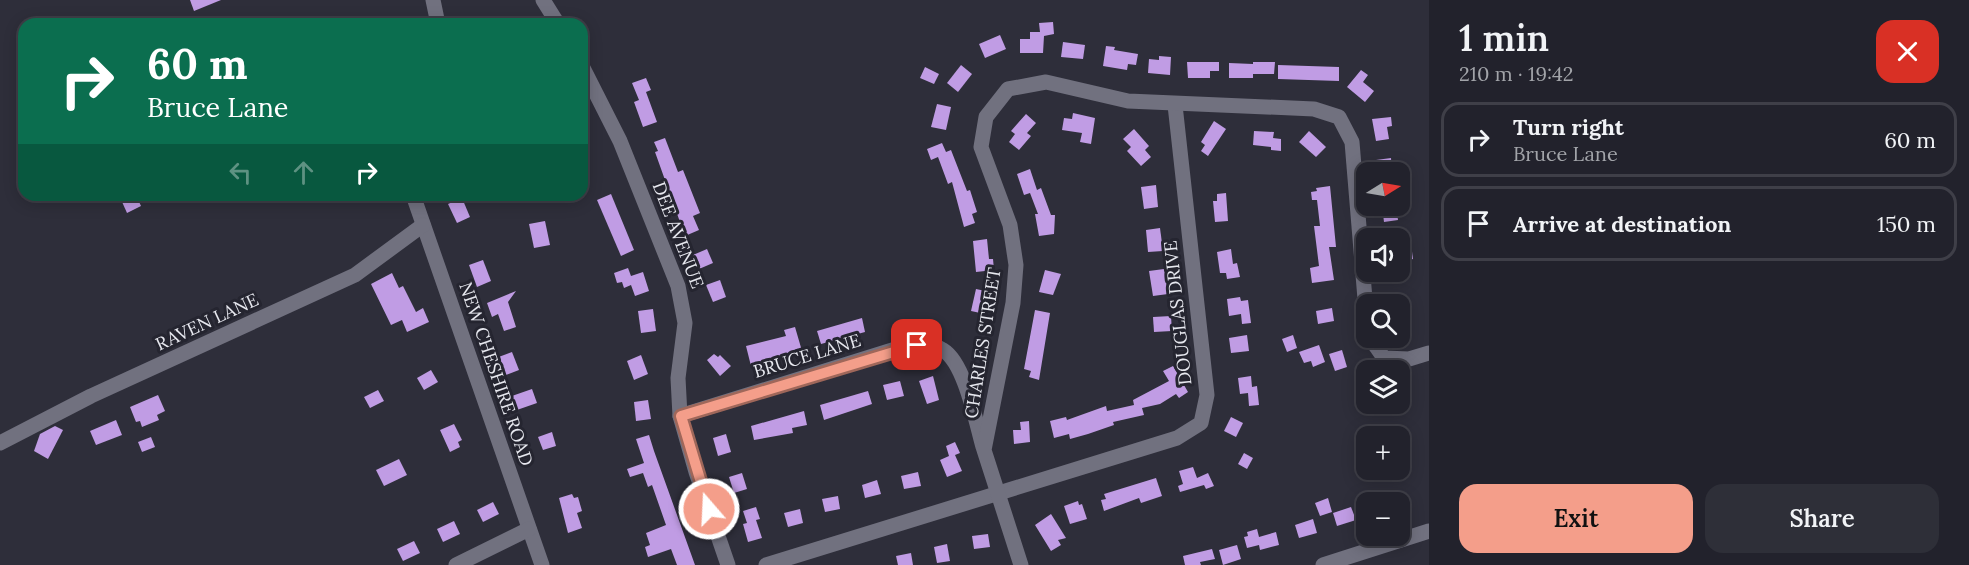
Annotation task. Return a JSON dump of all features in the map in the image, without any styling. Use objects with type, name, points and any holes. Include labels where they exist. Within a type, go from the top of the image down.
[{"type":"street","points":[[433,0],[437,18]]},
{"type":"street","points":[[543,0],[554,18]]},
{"type":"street","name":"DEE AVENUE","points":[[588,78],[620,141],[678,286],[685,323],[678,378],[681,416],[696,472],[728,565]]},
{"type":"street","name":"CHARLES STREET","points":[[1021,565],[984,450],[1013,303],[1016,265],[1010,225],[981,147],[986,117],[1008,89],[1046,82],[1128,100],[1175,105]]},
{"type":"street","points":[[1175,105],[1314,109],[1339,117],[1352,142],[1365,294]]},
{"type":"street","name":"DOUGLAS DRIVE","points":[[766,565],[1177,438],[1201,423],[1207,395],[1175,105]]},
{"type":"street","name":"NEW CHESHIRE ROAD","points":[[415,201],[542,565]]},
{"type":"street","name":"RAVEN LANE","points":[[0,443],[90,396],[345,280],[423,225]]},
{"type":"street","name":"BRUCE LANE","points":[[681,416],[902,347],[931,345],[942,349],[959,369],[984,450]]},
{"type":"street","points":[[1377,348],[1384,358],[1409,359],[1429,352]]},
{"type":"street","points":[[456,565],[529,529]]},
{"type":"street","points":[[1323,565],[1429,531]]},
{"type":"building","points":[[190,0],[221,0],[194,11]]},
{"type":"building","points":[[1053,22],[1054,34],[1044,36],[1043,53],[1020,53],[1020,39],[1030,39],[1030,32],[1040,32],[1039,23]]},
{"type":"building","points":[[1000,35],[1006,49],[985,58],[979,44]]},
{"type":"building","points":[[1063,42],[1085,45],[1083,59],[1061,57]]},
{"type":"building","points":[[1106,46],[1115,47],[1114,50],[1138,54],[1136,65],[1128,64],[1127,70],[1103,66]]},
{"type":"building","points":[[1159,56],[1171,57],[1170,75],[1148,73],[1149,59],[1159,60]]},
{"type":"building","points":[[1187,62],[1219,62],[1219,71],[1210,71],[1210,78],[1188,78]]},
{"type":"building","points":[[1253,62],[1275,62],[1274,74],[1253,74],[1253,78],[1229,78],[1229,63],[1253,64]]},
{"type":"building","points":[[961,65],[972,74],[958,92],[947,83]]},
{"type":"building","points":[[1278,65],[1339,67],[1339,81],[1278,79]]},
{"type":"building","points":[[925,67],[939,74],[934,84],[920,78]]},
{"type":"building","points":[[1361,70],[1368,75],[1363,82],[1374,91],[1365,102],[1347,87]]},
{"type":"building","points":[[646,78],[651,90],[646,92],[657,122],[643,127],[634,102],[639,100],[632,83]]},
{"type":"building","points":[[937,104],[951,107],[946,130],[931,127]]},
{"type":"building","points":[[1073,113],[1095,118],[1091,144],[1080,142],[1082,133],[1062,130],[1064,118],[1072,119]]},
{"type":"building","points":[[1026,114],[1036,123],[1027,133],[1031,136],[1019,150],[1009,142],[1015,134],[1011,131]]},
{"type":"building","points":[[1391,117],[1392,126],[1387,127],[1389,139],[1376,141],[1372,119]]},
{"type":"building","points":[[1214,121],[1226,129],[1208,156],[1201,151],[1205,145],[1201,142]]},
{"type":"building","points":[[1134,129],[1149,146],[1145,150],[1151,157],[1141,166],[1127,151],[1131,147],[1123,139]]},
{"type":"building","points":[[1254,131],[1274,132],[1273,138],[1281,139],[1281,151],[1271,150],[1271,147],[1253,145]]},
{"type":"building","points":[[1309,131],[1326,147],[1316,157],[1299,142]]},
{"type":"building","points":[[665,138],[678,172],[683,170],[700,213],[693,216],[699,230],[685,236],[655,152],[658,151],[654,142]]},
{"type":"building","points":[[942,143],[946,152],[951,150],[967,191],[970,190],[977,212],[972,214],[975,223],[964,227],[952,182],[948,184],[938,157],[931,160],[927,149]]},
{"type":"building","points":[[1391,158],[1391,162],[1376,162],[1376,160]]},
{"type":"building","points":[[1030,169],[1037,190],[1041,188],[1051,215],[1055,215],[1054,234],[1039,236],[1035,214],[1038,214],[1030,193],[1024,195],[1017,174]]},
{"type":"building","points":[[1156,185],[1158,207],[1144,209],[1141,187]]},
{"type":"building","points":[[1330,186],[1336,247],[1329,247],[1334,280],[1312,283],[1310,268],[1319,266],[1314,226],[1320,226],[1317,200],[1312,200],[1311,192],[1317,191],[1316,188]]},
{"type":"building","points":[[1226,193],[1228,221],[1215,222],[1213,201],[1217,201],[1217,194]]},
{"type":"building","points":[[611,194],[634,250],[621,256],[597,200]]},
{"type":"building","points":[[122,201],[139,201],[141,206],[127,213]]},
{"type":"building","points":[[463,201],[470,217],[457,223],[448,204]]},
{"type":"building","points":[[1383,216],[1397,216],[1398,220],[1384,222]]},
{"type":"building","points":[[545,221],[550,245],[534,248],[529,224]]},
{"type":"building","points":[[1160,228],[1163,251],[1148,252],[1146,230]]},
{"type":"building","points":[[987,239],[989,259],[993,259],[994,270],[976,272],[973,241]]},
{"type":"building","points":[[1410,244],[1413,259],[1410,260]]},
{"type":"building","points":[[707,249],[713,263],[699,269],[693,255]]},
{"type":"building","points":[[1231,249],[1233,264],[1237,263],[1240,277],[1227,279],[1226,273],[1220,273],[1217,252]]},
{"type":"building","points":[[483,260],[491,281],[477,287],[469,265]]},
{"type":"building","points":[[628,268],[631,276],[643,272],[649,291],[635,296],[631,285],[624,288],[622,282],[617,283],[614,273]]},
{"type":"building","points":[[1164,269],[1168,294],[1153,296],[1149,271]]},
{"type":"building","points":[[1045,270],[1061,274],[1053,295],[1039,292]]},
{"type":"building","points":[[392,273],[399,288],[403,286],[416,312],[423,308],[429,322],[407,332],[402,320],[391,325],[371,284]]},
{"type":"building","points":[[720,280],[726,297],[713,302],[706,285]]},
{"type":"building","points":[[976,289],[990,292],[985,314],[971,311]]},
{"type":"building","points":[[516,291],[508,302],[516,327],[504,331],[498,314],[492,317],[487,303]]},
{"type":"building","points":[[1240,297],[1241,301],[1248,300],[1251,323],[1242,324],[1241,314],[1229,316],[1227,299]]},
{"type":"building","points":[[1332,308],[1334,321],[1318,324],[1316,311]]},
{"type":"building","points":[[653,309],[656,331],[641,333],[638,311]]},
{"type":"building","points":[[1035,310],[1050,313],[1039,380],[1029,377],[1031,371],[1024,369]]},
{"type":"building","points":[[1171,316],[1172,331],[1154,332],[1153,317]]},
{"type":"building","points":[[862,318],[865,332],[821,344],[817,331]]},
{"type":"building","points":[[795,327],[802,351],[751,366],[746,346],[786,336],[784,330]]},
{"type":"building","points":[[1247,335],[1249,351],[1231,353],[1229,338]]},
{"type":"building","points":[[1293,335],[1297,348],[1287,352],[1282,339]]},
{"type":"building","points":[[1319,345],[1325,362],[1313,367],[1311,361],[1304,363],[1299,352]]},
{"type":"building","points":[[1342,350],[1347,367],[1335,371],[1329,354]]},
{"type":"building","points":[[512,352],[519,370],[503,376],[496,358]]},
{"type":"building","points":[[714,354],[718,357],[720,355],[731,366],[720,376],[707,360]]},
{"type":"building","points":[[641,355],[648,374],[634,380],[627,361]]},
{"type":"building","points":[[1173,366],[1188,392],[1179,398],[1176,394],[1160,404],[1142,408],[1144,415],[1113,422],[1114,425],[1088,434],[1070,439],[1069,434],[1054,438],[1050,421],[1066,417],[1067,420],[1106,406],[1107,411],[1134,405],[1133,400],[1169,381],[1163,371]]},
{"type":"building","points":[[431,370],[438,382],[424,390],[417,378]]},
{"type":"building","points":[[933,376],[939,400],[927,404],[919,381]]},
{"type":"building","points":[[1251,376],[1252,387],[1257,386],[1259,405],[1249,406],[1248,393],[1240,394],[1238,378]]},
{"type":"building","points":[[900,381],[904,396],[887,400],[883,385]]},
{"type":"building","points":[[532,389],[537,403],[514,411],[509,397]]},
{"type":"building","points":[[378,390],[384,401],[370,408],[364,397]]},
{"type":"building","points":[[868,391],[872,404],[824,420],[820,405]]},
{"type":"building","points":[[158,395],[165,411],[157,415],[159,420],[142,427],[140,421],[136,422],[130,407]]},
{"type":"building","points":[[648,400],[651,419],[636,421],[634,402]]},
{"type":"building","points":[[804,411],[807,425],[792,428],[793,433],[754,440],[751,426]]},
{"type":"building","points":[[1231,417],[1243,423],[1236,437],[1224,431]]},
{"type":"building","points":[[116,420],[122,435],[96,445],[90,431]]},
{"type":"building","points":[[1029,421],[1030,442],[1014,444],[1013,430],[1021,430],[1020,422]]},
{"type":"building","points":[[454,424],[462,440],[458,442],[460,447],[450,452],[440,430]]},
{"type":"building","points":[[55,426],[63,430],[48,459],[34,451],[40,434]]},
{"type":"building","points":[[552,432],[556,446],[543,450],[538,437]]},
{"type":"building","points":[[726,434],[731,452],[718,456],[713,438]]},
{"type":"building","points":[[649,435],[695,565],[677,565],[671,549],[648,557],[645,547],[650,545],[646,533],[666,525],[652,485],[648,487],[643,473],[630,477],[627,469],[644,463],[636,439]]},
{"type":"building","points":[[151,437],[155,447],[142,452],[138,442]]},
{"type":"building","points":[[955,442],[960,453],[955,455],[962,471],[947,477],[940,460],[949,456],[946,446]]},
{"type":"building","points":[[1244,453],[1253,458],[1247,469],[1238,464]]},
{"type":"building","points":[[399,459],[407,475],[384,486],[376,470]]},
{"type":"building","points":[[1193,467],[1197,478],[1208,473],[1214,486],[1206,489],[1204,485],[1180,492],[1178,486],[1183,484],[1179,471]]},
{"type":"building","points":[[918,472],[921,486],[904,489],[901,476]]},
{"type":"building","points":[[742,473],[747,489],[734,493],[729,477]]},
{"type":"building","points":[[1156,478],[1162,496],[1141,503],[1139,498],[1104,511],[1101,500],[1106,499],[1104,494]]},
{"type":"building","points":[[877,480],[881,494],[865,498],[862,485]]},
{"type":"building","points":[[572,494],[574,498],[578,497],[582,511],[577,513],[582,528],[568,533],[559,498]]},
{"type":"building","points":[[838,496],[840,509],[825,512],[822,499]]},
{"type":"building","points":[[1328,498],[1332,512],[1320,516],[1315,503]]},
{"type":"building","points":[[1078,501],[1079,505],[1082,504],[1087,519],[1070,524],[1064,506]]},
{"type":"building","points":[[493,502],[499,514],[483,522],[477,510]]},
{"type":"building","points":[[756,507],[760,519],[756,520],[762,538],[748,542],[743,524],[747,523],[743,511]]},
{"type":"building","points":[[1351,507],[1356,520],[1337,526],[1333,513]]},
{"type":"building","points":[[800,509],[803,523],[788,527],[784,513]]},
{"type":"building","points":[[1051,514],[1066,538],[1058,540],[1061,545],[1051,551],[1035,525]]},
{"type":"building","points":[[1313,519],[1317,533],[1299,538],[1295,525]]},
{"type":"building","points":[[454,521],[460,534],[443,542],[437,529]]},
{"type":"building","points":[[1257,529],[1259,537],[1276,532],[1279,545],[1260,550],[1259,545],[1247,548],[1244,537],[1248,536],[1247,532]]},
{"type":"building","points":[[988,534],[990,547],[974,549],[972,536]]},
{"type":"building","points":[[414,541],[420,553],[403,561],[397,549]]},
{"type":"building","points":[[947,544],[950,561],[937,563],[934,547]]},
{"type":"building","points":[[1237,545],[1241,559],[1223,565],[1219,550]]},
{"type":"building","points":[[1212,549],[1215,559],[1200,562],[1201,565],[1185,565],[1183,556]]},
{"type":"building","points":[[911,553],[913,565],[898,565],[896,556]]},
{"type":"route","points":[[709,509],[681,416],[902,347],[917,345]]}]
